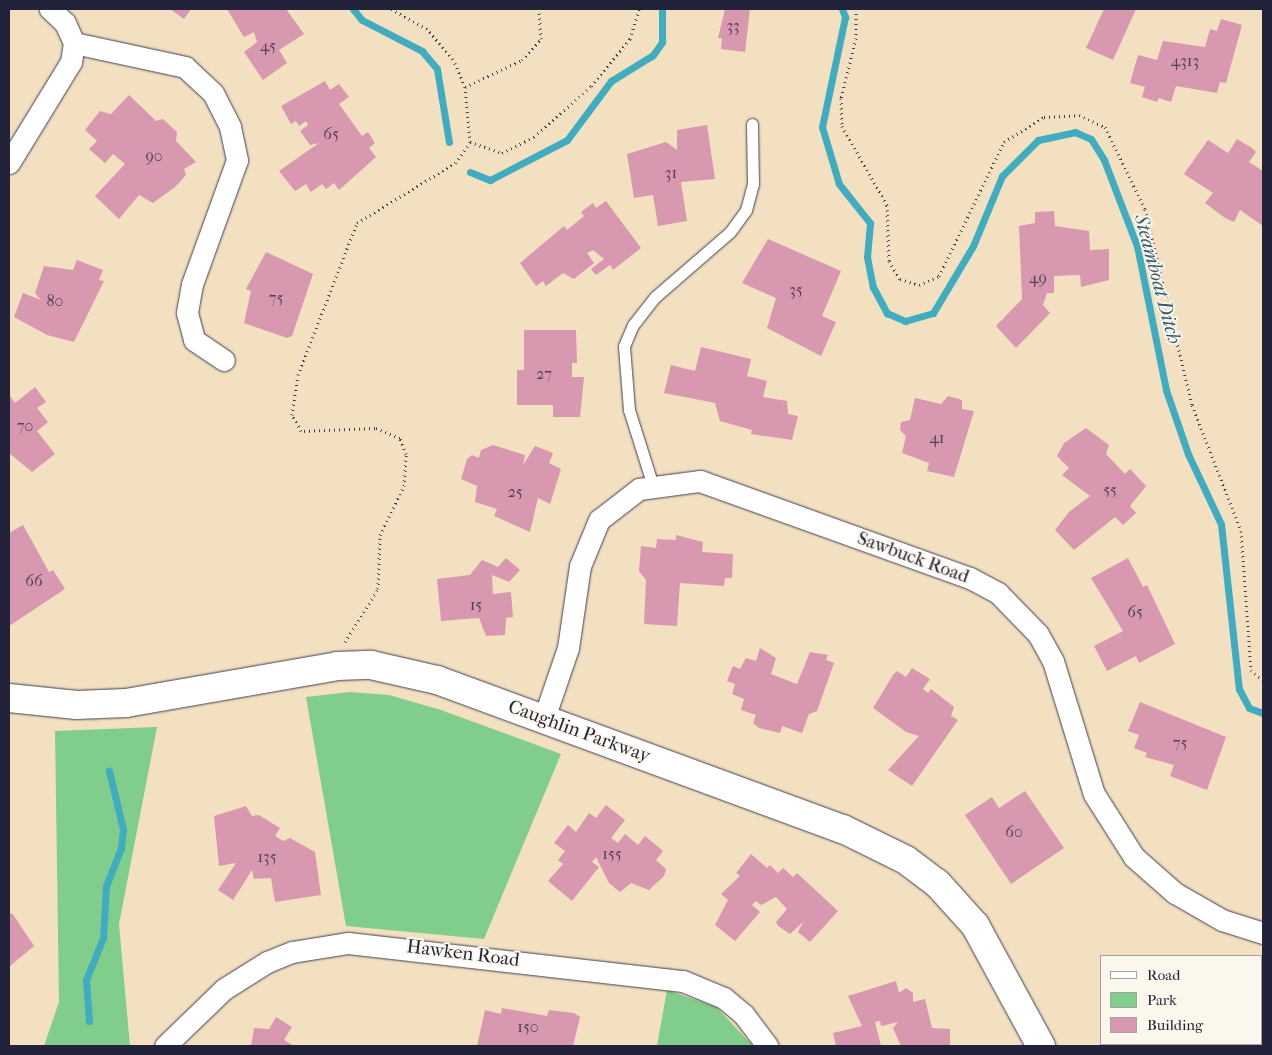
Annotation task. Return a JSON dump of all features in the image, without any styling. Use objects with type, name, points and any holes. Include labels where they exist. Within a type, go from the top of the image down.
[{"type":"street","points":[[9,163],[71,62],[74,43],[65,23],[50,9]]},
{"type":"street","points":[[74,43],[184,67],[213,93],[230,127],[237,160],[192,284],[186,313],[194,340],[224,360]]},
{"type":"street","name":"Sawbuck Road","points":[[544,718],[568,648],[580,566],[589,536],[612,506],[652,486],[700,481],[970,578],[998,593],[1038,634],[1053,661],[1094,794],[1134,857],[1175,893],[1222,920],[1263,933]]},
{"type":"street","name":"Caughlin Parkway","points":[[9,698],[77,705],[126,703],[336,666],[405,670],[544,718],[843,830],[906,860],[936,882],[975,925],[1041,1046]]},
{"type":"street","name":"Hawken Road","points":[[165,1046],[224,989],[267,962],[292,952],[348,943],[683,981],[724,998],[744,1015],[767,1046]]},
{"type":"lane","points":[[652,486],[629,410],[624,346],[633,325],[655,297],[730,232],[746,210],[753,184],[752,124]]},
{"type":"path","points":[[336,666],[344,643],[378,589],[380,535],[404,486],[406,454],[400,438],[375,428],[301,432],[292,415],[298,375],[357,223],[455,163],[470,142],[465,87],[453,59],[427,29],[391,9]]},
{"type":"path","points":[[465,87],[522,60],[541,40],[539,9]]},
{"type":"path","points":[[470,142],[502,153],[534,137],[591,86],[630,39],[640,9]]},
{"type":"path","points":[[856,9],[856,38],[841,98],[842,126],[887,205],[888,261],[900,279],[920,285],[939,276],[1004,142],[1044,117],[1079,115],[1105,127],[1145,209],[1192,405],[1241,531],[1251,670],[1263,680]]},
{"type":"green space","points":[[350,692],[389,695],[441,710],[561,754],[484,939],[346,926],[306,697]]},
{"type":"green space","points":[[157,727],[119,924],[130,1046],[44,1046],[59,1002],[55,731]]},
{"type":"green space","points":[[667,990],[716,1007],[753,1046],[657,1046]]},
{"type":"building","points":[[170,9],[191,9],[184,19]]},
{"type":"building","points":[[227,9],[286,9],[304,34],[279,50],[287,63],[263,80],[244,52],[257,42],[254,32],[244,37]]},
{"type":"building","points":[[725,9],[750,9],[745,52],[721,49],[722,38],[718,38]]},
{"type":"building","points":[[1104,9],[1136,9],[1113,60],[1086,48]]},
{"type":"building","points":[[1221,19],[1242,25],[1226,83],[1220,82],[1217,93],[1176,86],[1171,102],[1159,98],[1157,102],[1142,97],[1145,87],[1130,83],[1138,55],[1157,60],[1163,41],[1205,47],[1210,29],[1217,31]]},
{"type":"building","points":[[325,81],[330,90],[339,84],[349,97],[339,104],[362,136],[368,132],[375,143],[369,148],[376,157],[339,190],[334,183],[326,189],[322,184],[311,192],[306,184],[295,191],[279,171],[319,143],[310,145],[300,131],[308,125],[306,121],[299,126],[296,121],[291,124],[281,106]]},
{"type":"building","points":[[129,95],[156,121],[163,119],[177,132],[176,141],[196,162],[184,169],[186,175],[175,187],[153,203],[139,195],[119,219],[95,196],[125,164],[113,154],[105,163],[89,149],[97,141],[85,130],[100,111],[111,114]]},
{"type":"building","points":[[707,125],[715,179],[681,182],[687,221],[658,226],[653,195],[634,198],[627,154],[666,142],[677,150],[677,130]]},
{"type":"building","points":[[1237,139],[1256,152],[1249,162],[1263,171],[1263,226],[1240,210],[1234,222],[1225,218],[1205,203],[1213,193],[1184,174],[1208,140],[1228,153]]},
{"type":"building","points":[[606,201],[641,248],[613,270],[610,265],[596,275],[591,269],[604,259],[593,250],[587,253],[594,263],[574,279],[563,273],[546,286],[543,281],[536,286],[520,263],[564,226],[567,230],[584,216],[581,212],[593,203],[596,208]]},
{"type":"building","points":[[1054,211],[1055,226],[1089,231],[1090,250],[1109,249],[1109,280],[1081,287],[1080,275],[1054,276],[1054,293],[1047,293],[1043,305],[1050,313],[1016,348],[996,326],[1022,299],[1019,226],[1035,223],[1035,212]]},
{"type":"building","points":[[768,239],[841,271],[822,316],[836,322],[821,356],[767,328],[776,298],[742,283]]},
{"type":"building","points":[[266,252],[313,274],[292,336],[287,338],[244,323],[251,291],[246,289]]},
{"type":"building","points":[[77,260],[103,270],[99,280],[104,281],[74,342],[47,335],[14,317],[23,293],[41,300],[35,293],[44,266],[73,270]]},
{"type":"building","points":[[524,330],[576,330],[577,363],[572,363],[572,377],[584,377],[580,417],[553,417],[553,405],[517,405],[517,370],[524,370]]},
{"type":"building","points":[[701,347],[751,359],[747,376],[767,381],[763,397],[787,401],[788,414],[798,416],[792,440],[751,434],[752,430],[720,421],[715,403],[664,393],[671,365],[695,371]]},
{"type":"building","points":[[35,387],[46,402],[37,408],[48,422],[37,431],[55,454],[32,472],[9,453],[9,395],[15,403]]},
{"type":"building","points":[[948,396],[962,400],[962,409],[974,411],[954,477],[927,471],[929,463],[902,453],[906,436],[900,430],[901,422],[910,420],[915,398],[941,404]]},
{"type":"building","points":[[1086,428],[1109,445],[1106,454],[1125,474],[1130,469],[1146,486],[1130,506],[1136,513],[1123,525],[1115,517],[1074,550],[1055,530],[1069,512],[1090,496],[1062,475],[1069,468],[1057,456],[1064,443]]},
{"type":"building","points":[[493,445],[525,455],[523,465],[535,446],[553,453],[549,463],[561,469],[550,504],[538,498],[530,532],[494,516],[497,509],[475,502],[477,486],[461,479],[467,459],[472,455],[479,458],[481,450]]},
{"type":"building","points":[[23,525],[49,572],[53,570],[65,589],[9,626],[9,533]]},
{"type":"building","points":[[676,535],[703,542],[702,552],[733,554],[732,578],[725,578],[724,586],[680,583],[677,626],[644,624],[646,580],[639,571],[641,546],[656,548],[657,539],[676,540]]},
{"type":"building","points":[[506,558],[520,570],[509,582],[492,575],[493,594],[511,592],[513,617],[506,618],[505,635],[486,636],[479,618],[441,621],[437,579],[470,575],[482,560],[498,567]]},
{"type":"building","points":[[1128,558],[1143,587],[1147,585],[1175,644],[1139,663],[1136,656],[1107,671],[1094,646],[1123,631],[1091,578]]},
{"type":"building","points":[[760,648],[776,658],[771,674],[797,684],[810,652],[828,655],[826,660],[834,663],[817,711],[809,714],[802,733],[782,726],[780,733],[759,728],[753,723],[756,715],[741,710],[744,699],[732,694],[735,684],[727,681],[733,666],[740,669],[746,658],[756,661]]},
{"type":"building","points":[[912,668],[930,679],[923,689],[928,693],[931,689],[954,707],[951,716],[958,720],[912,786],[888,770],[919,736],[906,732],[873,708],[893,675],[897,671],[906,677]]},
{"type":"building","points":[[1140,702],[1226,737],[1207,790],[1170,776],[1174,765],[1145,757],[1147,753],[1134,748],[1139,735],[1128,731]]},
{"type":"building","points":[[1025,791],[1064,848],[1011,884],[965,815],[992,797],[999,808]]},
{"type":"building","points":[[606,805],[625,820],[611,838],[618,843],[625,834],[638,845],[645,836],[663,851],[656,860],[666,869],[664,876],[649,890],[631,883],[620,892],[609,883],[596,857],[592,862],[599,867],[572,901],[548,881],[563,864],[558,860],[565,851],[554,843],[568,825],[576,832],[589,813],[596,818]]},
{"type":"building","points":[[246,806],[252,816],[259,815],[280,828],[275,836],[283,841],[290,838],[315,852],[321,895],[275,902],[271,878],[254,879],[252,870],[233,900],[218,890],[236,863],[219,866],[214,816]]},
{"type":"building","points":[[751,854],[767,868],[770,865],[778,873],[783,868],[793,877],[797,873],[838,911],[810,942],[798,932],[803,922],[790,934],[778,926],[776,922],[787,909],[776,897],[761,905],[756,901],[752,905],[760,912],[735,941],[715,925],[728,900],[721,894],[740,876],[736,873]]},
{"type":"building","points":[[12,913],[34,946],[9,967],[9,915]]},
{"type":"building","points":[[896,981],[899,993],[906,988],[913,993],[913,1002],[925,999],[932,1028],[950,1029],[950,1046],[901,1046],[893,1028],[898,1022],[881,1026],[880,1021],[875,1022],[881,1046],[836,1046],[833,1033],[862,1026],[848,996]]},
{"type":"building","points":[[502,1008],[547,1016],[549,1010],[574,1013],[580,1017],[573,1046],[477,1046],[485,1010],[501,1014]]},
{"type":"building","points":[[276,1017],[292,1027],[284,1040],[294,1046],[251,1046],[254,1028],[269,1029]]},
{"type":"waterway","name":"Steamboat Ditch","points":[[353,9],[362,20],[422,51],[437,69],[449,142]]},
{"type":"waterway","name":"Steamboat Ditch","points":[[470,172],[490,180],[567,140],[611,81],[653,55],[662,42],[662,9]]},
{"type":"waterway","name":"Steamboat Ditch","points":[[842,9],[845,17],[822,127],[839,184],[870,223],[867,257],[873,287],[887,313],[905,321],[933,313],[973,246],[1002,176],[1038,140],[1075,132],[1091,139],[1104,160],[1137,246],[1166,390],[1188,454],[1221,524],[1239,689],[1249,708],[1263,713]]},
{"type":"waterway","points":[[89,1021],[86,980],[103,938],[106,886],[121,848],[123,829],[109,771]]}]
